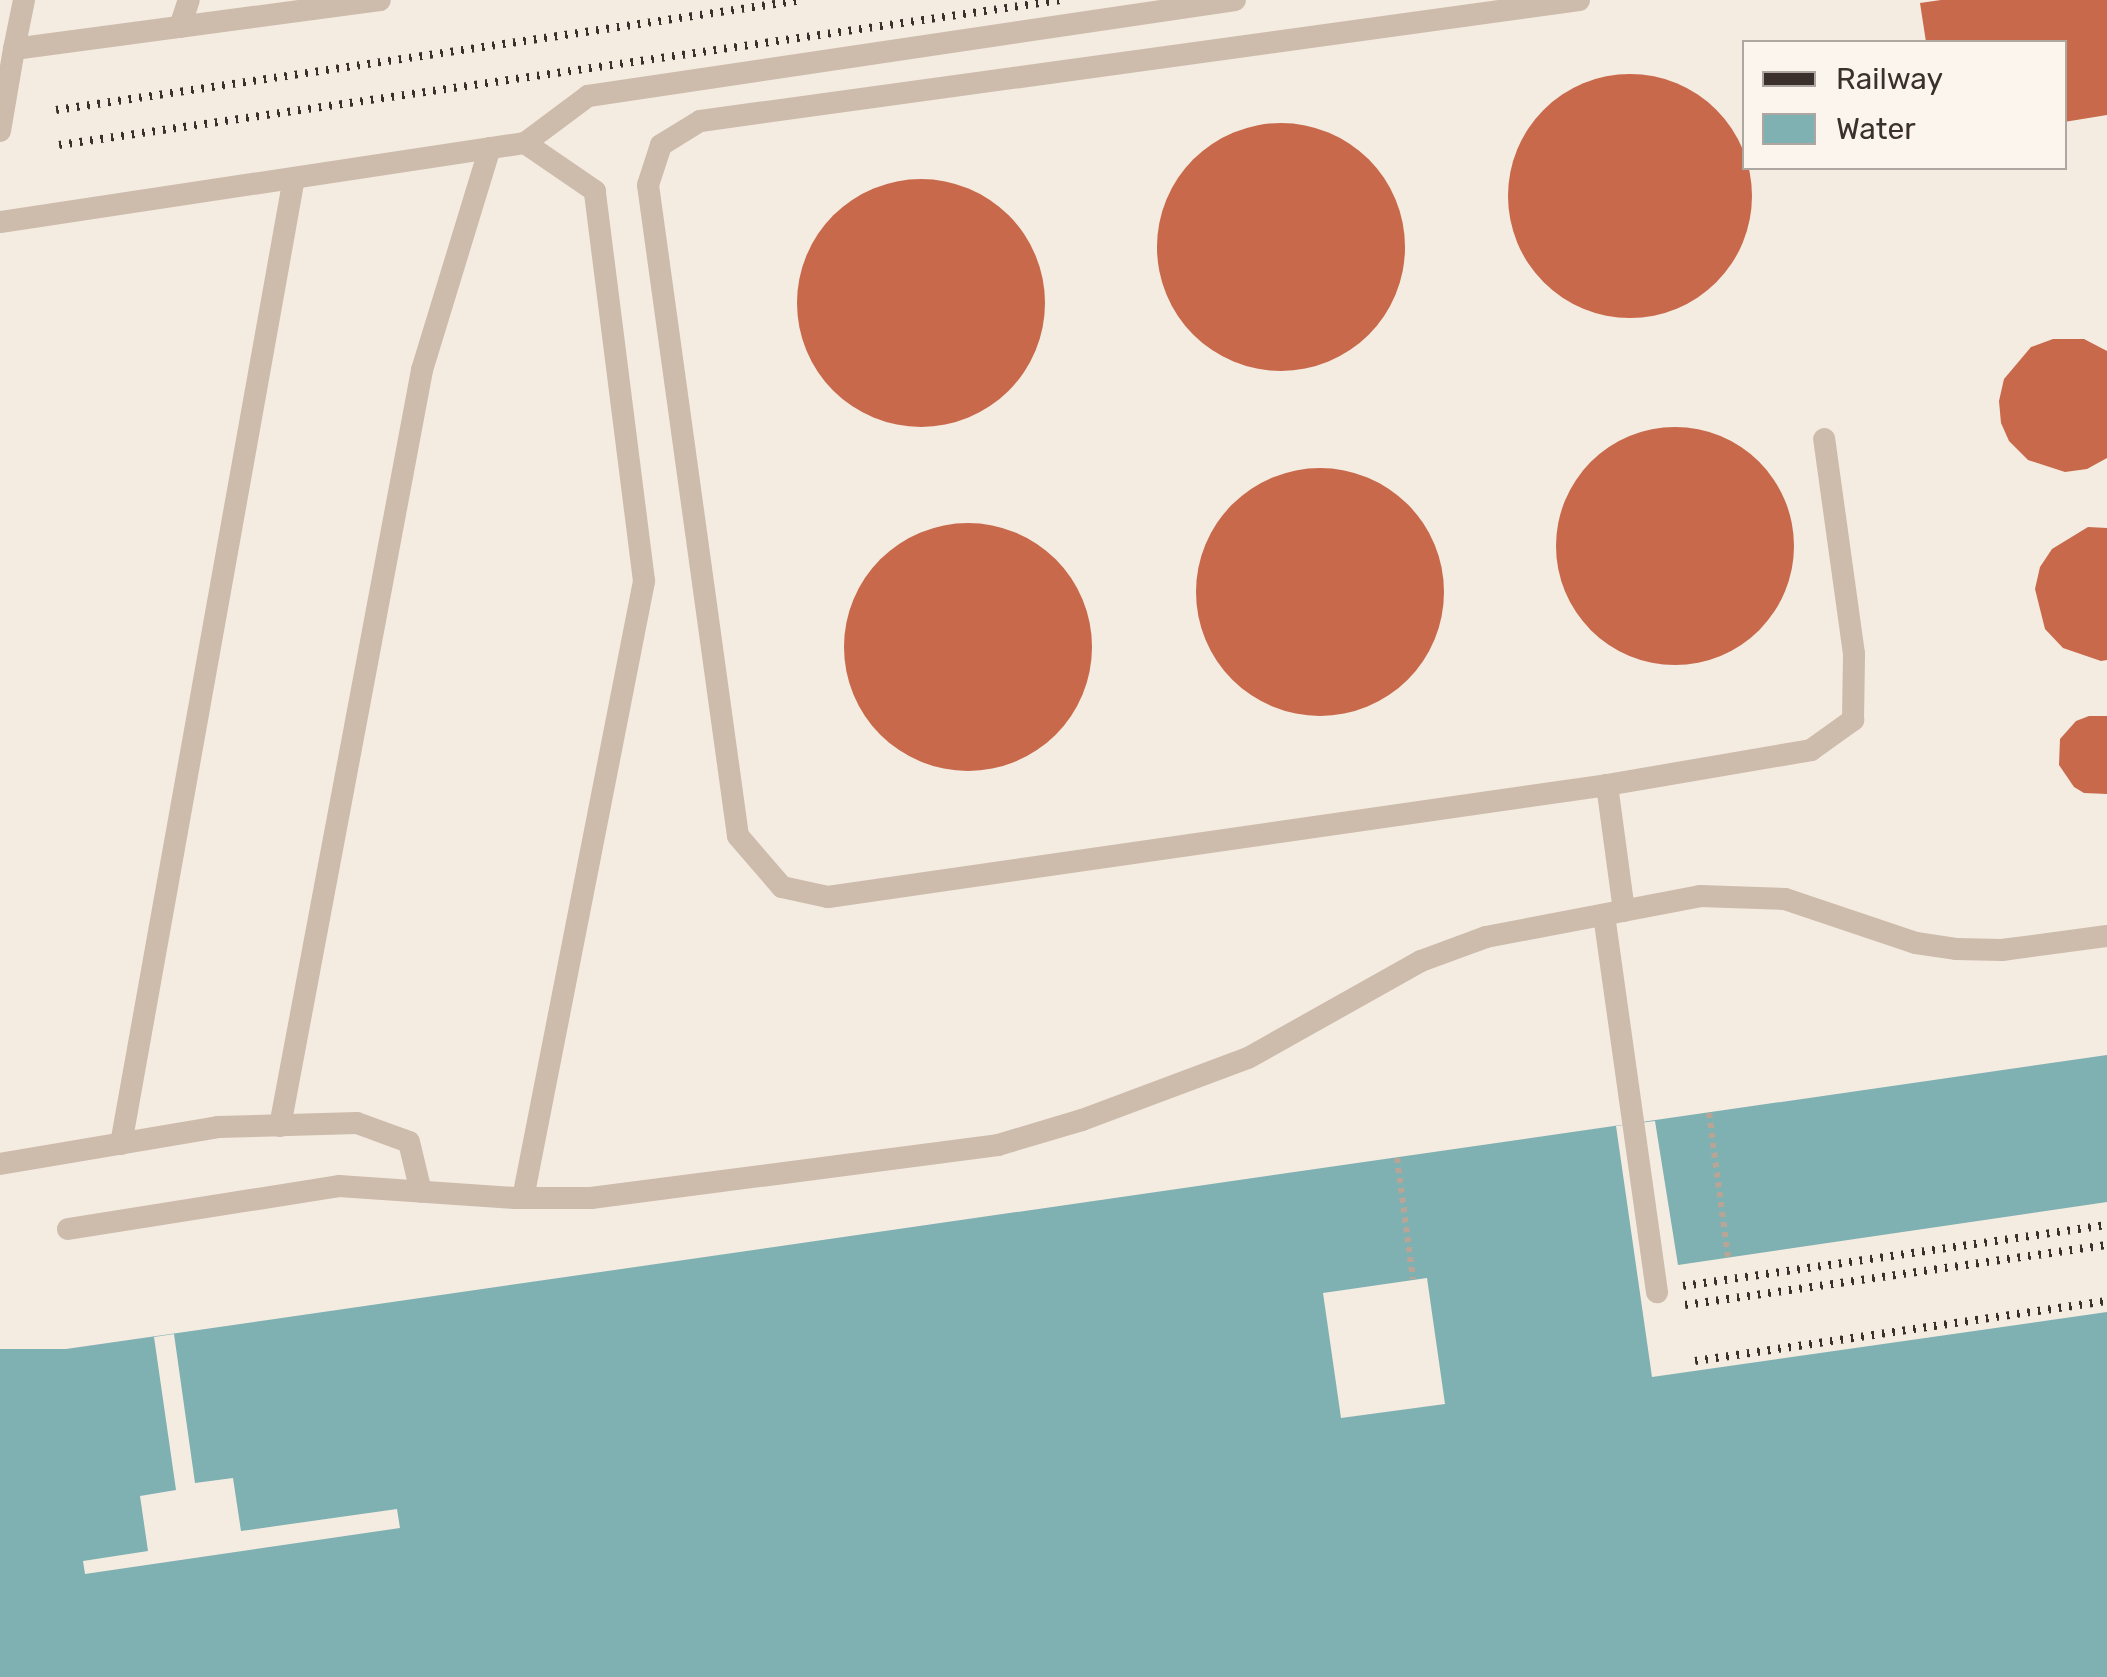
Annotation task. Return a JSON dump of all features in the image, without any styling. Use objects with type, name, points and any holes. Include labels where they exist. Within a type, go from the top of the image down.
[{"type":"lane","points":[[0,130],[24,0]]},
{"type":"lane","points":[[180,27],[189,0]]},
{"type":"lane","points":[[14,49],[373,0]]},
{"type":"lane","points":[[0,222],[525,143],[588,96],[1235,0]]},
{"type":"lane","points":[[1579,0],[700,121],[661,144],[648,184],[738,836],[782,887],[828,897],[1607,785],[1810,750],[1853,720],[1854,654],[1824,439]]},
{"type":"lane","points":[[523,1198],[644,581],[595,192],[525,143]]},
{"type":"lane","points":[[280,1126],[422,370],[490,148]]},
{"type":"lane","points":[[121,1144],[294,178]]},
{"type":"lane","points":[[1607,785],[1614,913],[1657,1292]]},
{"type":"lane","points":[[68,1229],[339,1186],[523,1198],[655,1193],[998,1145],[1082,1120],[1248,1058],[1421,961],[1486,937],[1700,896],[1785,898],[1916,942],[1956,950],[2002,950],[2107,936]]},
{"type":"lane","points":[[0,1164],[218,1127],[358,1123],[408,1142],[421,1192]]},
{"type":"path","points":[[1709,1113],[1728,1257]]},
{"type":"path","points":[[1396,1158],[1413,1279]]},
{"type":"water","points":[[2107,1055],[2107,1677],[0,1677],[0,1349],[66,1349]]},
{"type":"pier","points":[[1655,1121],[1678,1265],[2107,1202],[2107,1312],[1652,1377],[1616,1126]]},
{"type":"pier","points":[[1427,1278],[1445,1404],[1341,1418],[1323,1293]]},
{"type":"pier","points":[[174,1334],[195,1483],[233,1478],[241,1531],[397,1509],[400,1528],[85,1574],[83,1561],[148,1551],[140,1496],[176,1490],[154,1337]]},
{"type":"building","points":[[2107,0],[2107,115],[2067,122],[2067,40],[1926,40],[1920,3]]},
{"type":"building","points":[[1606,77],[1654,77],[1698,95],[1731,128],[1742,149],[1742,170],[1749,172],[1749,220],[1731,264],[1698,297],[1654,315],[1606,315],[1562,297],[1529,264],[1511,220],[1511,172],[1529,128],[1562,95]]},
{"type":"building","points":[[1281,123],[1328,133],[1369,159],[1395,200],[1405,247],[1395,294],[1369,335],[1328,361],[1281,371],[1234,361],[1193,335],[1167,294],[1157,247],[1167,200],[1193,159],[1234,133]]},
{"type":"building","points":[[921,179],[945,181],[968,189],[1009,215],[1035,256],[1043,279],[1043,327],[1035,350],[1009,391],[968,417],[945,425],[921,427],[897,425],[874,417],[833,391],[807,350],[799,327],[797,303],[799,279],[807,256],[833,215],[874,189],[897,181]]},
{"type":"building","points":[[2053,339],[2084,339],[2107,351],[2107,458],[2087,469],[2065,472],[2028,460],[2009,441],[2001,423],[1999,401],[2004,379],[2031,347]]},
{"type":"building","points":[[1675,427],[1721,436],[1759,462],[1785,500],[1794,546],[1785,592],[1759,630],[1721,656],[1675,665],[1629,656],[1591,630],[1565,592],[1556,546],[1565,500],[1591,462],[1629,436]]},
{"type":"building","points":[[1320,468],[1344,470],[1367,478],[1408,504],[1434,545],[1442,568],[1442,616],[1434,639],[1408,680],[1367,706],[1344,714],[1320,716],[1296,714],[1273,706],[1232,680],[1206,639],[1198,616],[1196,592],[1198,568],[1206,545],[1232,504],[1273,478],[1296,470]]},
{"type":"building","points":[[968,523],[1015,533],[1056,559],[1082,600],[1092,647],[1082,694],[1056,735],[1015,761],[968,771],[921,761],[880,735],[854,694],[844,647],[854,600],[880,559],[921,533]]},
{"type":"building","points":[[2088,527],[2107,528],[2107,660],[2101,661],[2063,648],[2045,629],[2035,589],[2040,567],[2052,549]]},
{"type":"building","points":[[2107,716],[2107,794],[2084,793],[2074,787],[2059,765],[2060,739],[2076,721]]},
{"type":"railway","points":[[56,110],[802,0]]},
{"type":"railway","points":[[59,145],[1061,0]]},
{"type":"railway","points":[[1683,1286],[2107,1225]]},
{"type":"railway","points":[[1685,1305],[2107,1245]]},
{"type":"railway","points":[[1695,1361],[2107,1301]]}]
